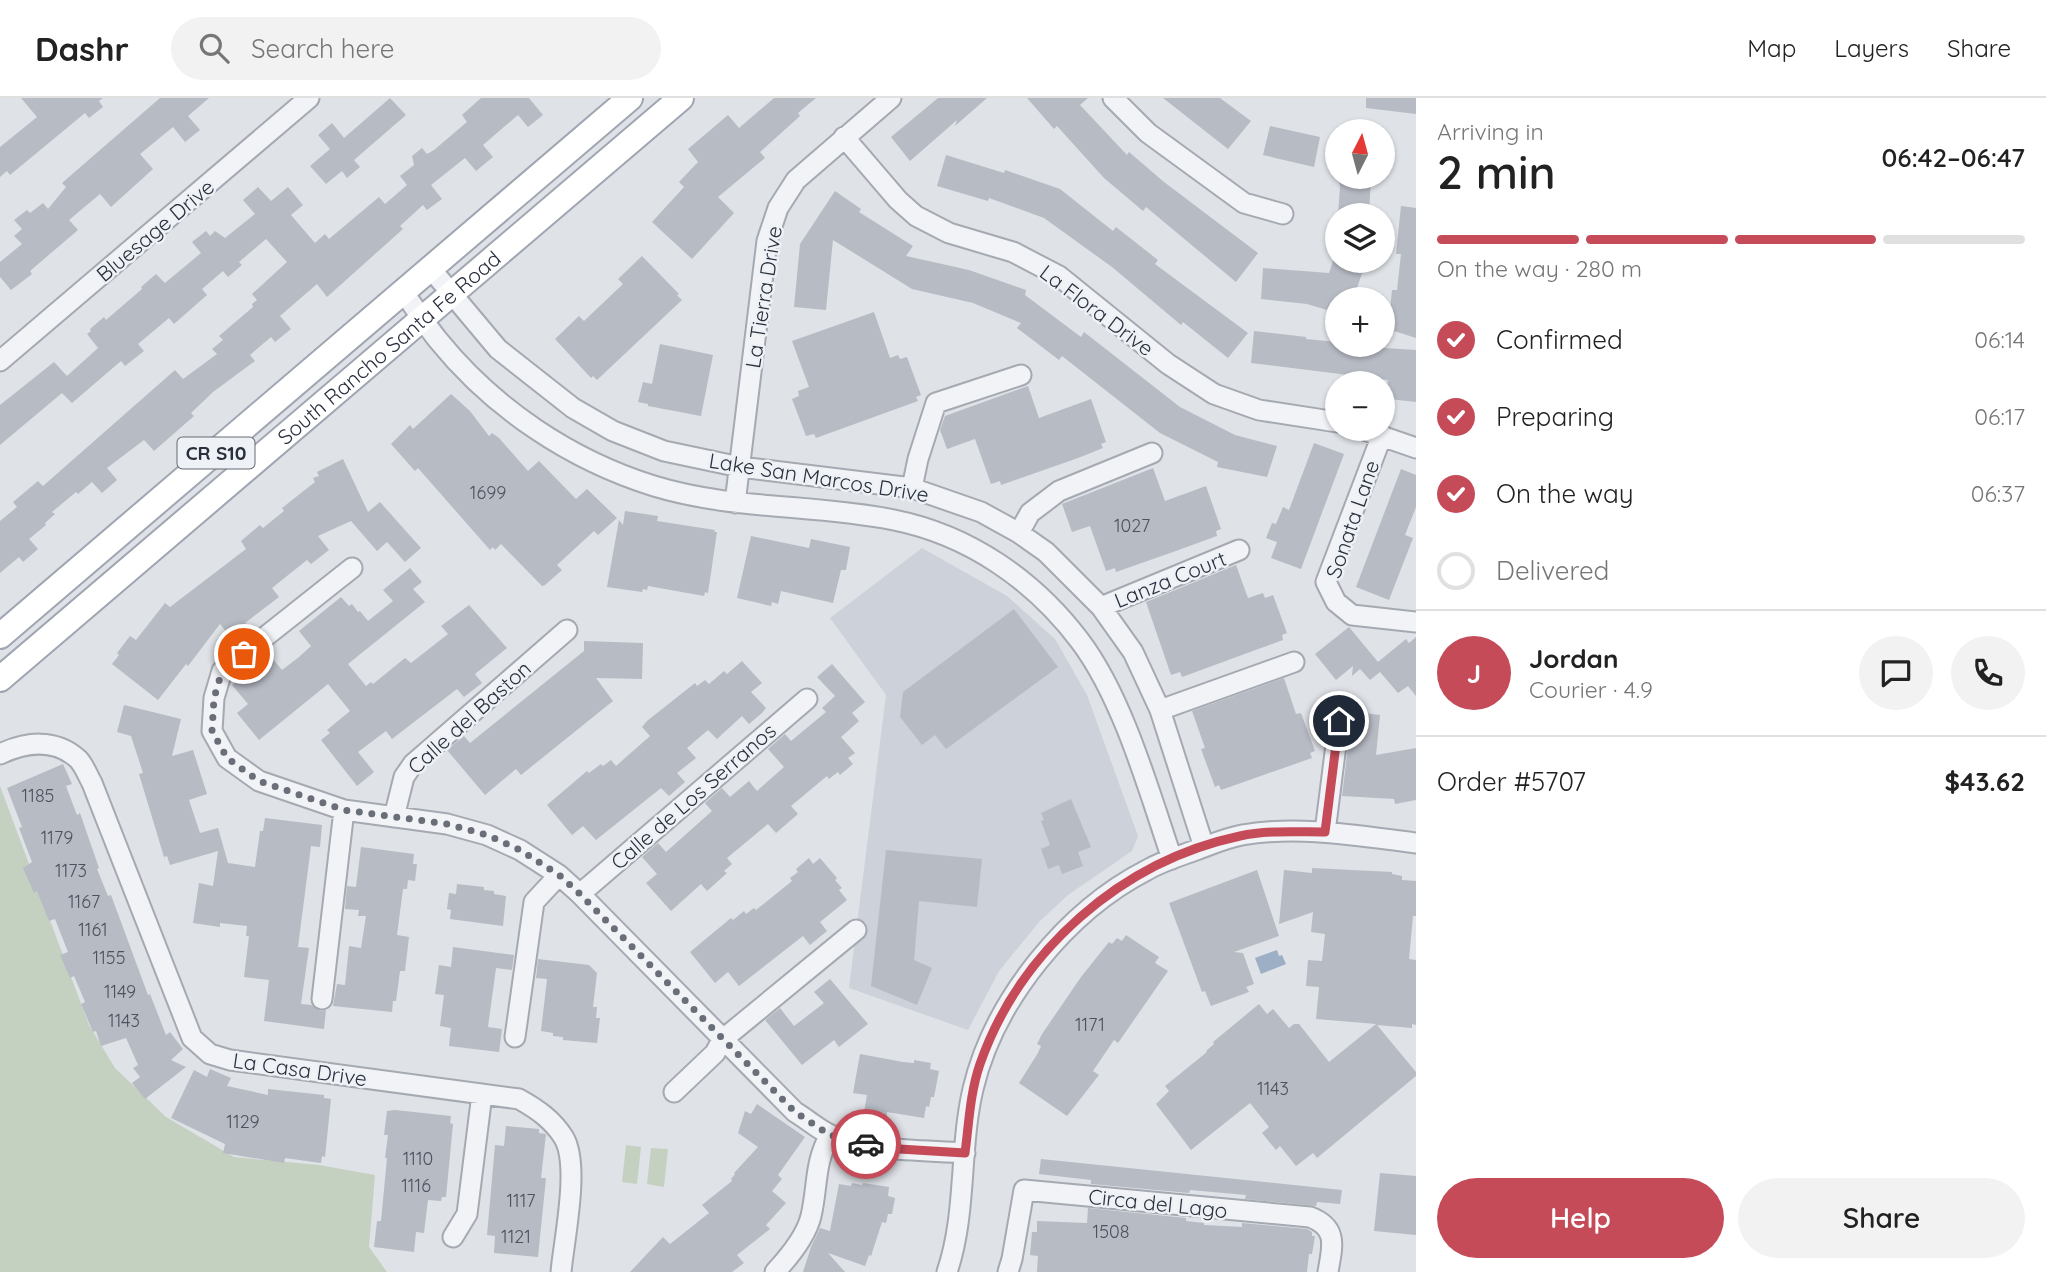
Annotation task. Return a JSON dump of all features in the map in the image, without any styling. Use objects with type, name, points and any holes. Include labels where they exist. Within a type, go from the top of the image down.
[{"type":"main road","name":"South Rancho Santa Fe Road","points":[[0,636],[630,98]]},
{"type":"main road","name":"South Rancho Santa Fe Road","points":[[0,679],[681,98]]},
{"type":"street","name":"Bluesage Drive","points":[[0,361],[309,98]]},
{"type":"street","name":"La Tierra Drive","points":[[735,503],[767,240],[778,208],[796,180],[891,98]]},
{"type":"street","points":[[1113,98],[1148,133],[1244,203],[1283,215]]},
{"type":"street","name":"La Flora Drive","points":[[844,136],[898,200],[916,216],[949,233],[1013,251],[1059,276],[1168,365],[1214,394],[1259,410],[1325,420]]},
{"type":"street","name":"Lake San Marcos Drive","points":[[431,269],[498,349],[573,408],[613,430],[664,451],[740,467],[912,488],[981,512],[1046,552],[1101,607],[1133,652],[1160,710],[1204,847]]},
{"type":"street","name":"Lake San Marcos Drive","points":[[404,293],[439,341],[498,401],[523,421],[573,452],[634,480],[657,487],[735,503],[895,520],[952,539],[1004,566],[1022,579],[1080,640],[1107,684],[1172,859]]},
{"type":"street","points":[[912,488],[918,459],[936,403],[1021,375]]},
{"type":"street","points":[[1395,440],[1416,448]]},
{"type":"street","name":"Sonata Lane","points":[[1380,441],[1326,582],[1336,602],[1352,615],[1416,622]]},
{"type":"street","points":[[1019,533],[1030,513],[1059,491],[1152,453]]},
{"type":"street","name":"Lanza Court","points":[[1101,607],[1239,550]]},
{"type":"street","points":[[352,568],[222,671],[214,698],[212,731],[227,758],[259,781],[344,810],[447,824],[487,835],[520,850],[559,875],[580,894],[795,1112],[830,1135],[883,1148],[965,1153]]},
{"type":"street","name":"Calle del Baston","points":[[394,817],[404,777],[413,764],[566,630]]},
{"type":"street","points":[[1160,710],[1294,662]]},
{"type":"street","name":"Calle de Los Serranos","points":[[580,894],[807,699]]},
{"type":"street","points":[[1325,832],[1339,721]]},
{"type":"street","name":"La Casa Drive","points":[[0,754],[15,747],[39,743],[61,748],[80,760],[92,783],[192,1038],[210,1054],[230,1060],[519,1100],[539,1111],[554,1124],[565,1140],[572,1165],[561,1272]]},
{"type":"street","points":[[322,999],[344,810]]},
{"type":"street","points":[[947,1272],[955,1248],[969,1114],[981,1063],[1004,1014],[1028,975],[1070,924],[1146,870],[1241,835],[1325,832],[1416,843]]},
{"type":"street","points":[[514,1037],[534,902],[559,875]]},
{"type":"street","points":[[674,1091],[715,1053],[722,1040],[856,930]]},
{"type":"street","points":[[453,1237],[467,1214],[482,1094]]},
{"type":"street","points":[[775,1272],[791,1254],[811,1218],[819,1158],[830,1135]]},
{"type":"street","name":"Circa del Lago","points":[[1008,1272],[1024,1190],[1310,1217],[1323,1222],[1333,1238],[1328,1272]]},
{"type":"shaded area","points":[[922,548],[1007,596],[1055,639],[1087,695],[1138,836],[1132,851],[1068,895],[1040,921],[999,971],[968,1030],[849,988],[886,695],[830,618]]},
{"type":"green space","points":[[0,786],[89,1025],[115,1068],[166,1117],[234,1157],[319,1165],[375,1175],[369,1247],[387,1272],[0,1272]]},
{"type":"green space","points":[[626,1145],[641,1147],[637,1184],[622,1182]]},
{"type":"green space","points":[[651,1148],[668,1149],[664,1187],[647,1184]]},
{"type":"water","points":[[1277,950],[1286,964],[1261,974],[1255,958]]},
{"type":"building","points":[[21,98],[103,98],[99,101],[103,107],[89,118],[85,113],[10,175],[7,171],[0,177],[0,147],[37,117]]},
{"type":"building","points":[[160,98],[209,98],[188,116],[200,130],[185,142],[173,127],[140,154],[153,169],[111,207],[100,194],[69,220],[78,230],[11,290],[0,277],[0,262],[22,244],[14,236],[22,229],[14,220],[43,203],[48,209],[66,187],[62,183]]},
{"type":"building","points":[[390,98],[406,115],[354,160],[360,167],[347,178],[342,171],[326,184],[310,166],[330,149],[318,135],[332,123],[344,138]]},
{"type":"building","points":[[481,98],[529,98],[543,115],[528,127],[518,115],[483,145],[493,157],[476,171],[465,158],[431,185],[442,199],[427,210],[423,205],[400,226],[403,229],[327,297],[317,284],[280,316],[291,329],[275,342],[271,337],[250,355],[255,361],[213,392],[191,413],[194,416],[154,451],[144,440],[107,468],[117,480],[102,493],[92,482],[52,512],[55,514],[46,525],[29,539],[38,549],[23,562],[19,557],[0,573],[0,521],[17,507],[13,502],[38,481],[43,486],[175,370],[183,379],[217,354],[212,349],[223,340],[219,336],[253,307],[252,304],[257,300],[252,294],[287,262],[266,239],[239,262],[242,265],[228,277],[223,271],[202,289],[207,295],[174,324],[169,318],[138,344],[144,351],[125,366],[121,361],[72,403],[62,393],[0,445],[0,405],[54,362],[67,376],[98,348],[87,334],[90,329],[104,317],[106,320],[156,274],[165,283],[201,253],[192,242],[206,231],[210,236],[215,231],[225,238],[255,214],[243,200],[258,187],[271,201],[288,187],[303,205],[291,215],[315,243],[325,234],[329,239],[379,197],[385,204],[407,185],[400,176],[414,165],[412,156],[422,148],[427,154],[434,150],[467,122],[462,115]]},
{"type":"building","points":[[774,98],[816,98],[760,152],[765,158],[718,197],[734,213],[692,259],[652,222],[684,187],[679,182],[698,162],[688,149],[728,115],[739,128]]},
{"type":"building","points":[[938,98],[987,98],[910,161],[891,137]]},
{"type":"building","points":[[1027,98],[1088,98],[1080,105],[1127,155],[1129,152],[1258,253],[1236,282],[1146,207],[1143,211],[1104,178],[1057,126],[1054,129]]},
{"type":"building","points":[[1163,98],[1220,98],[1251,121],[1228,149]]},
{"type":"building","points":[[1366,98],[1416,98],[1416,114],[1366,108]]},
{"type":"building","points":[[1270,126],[1320,137],[1314,167],[1263,155]]},
{"type":"building","points":[[946,155],[1004,173],[1005,170],[1060,189],[1113,231],[1116,227],[1158,260],[1155,264],[1248,333],[1228,358],[1183,322],[1181,325],[1112,267],[1044,218],[989,198],[988,201],[937,186]]},
{"type":"building","points":[[1340,189],[1370,189],[1370,203],[1339,203]]},
{"type":"building","points":[[835,191],[861,209],[859,212],[913,246],[906,256],[969,270],[1026,290],[1025,295],[1081,337],[1084,332],[1180,407],[1235,435],[1277,446],[1267,477],[1217,467],[1218,462],[1160,433],[1062,356],[1059,360],[1017,328],[1021,323],[973,303],[912,289],[833,240],[826,310],[794,307],[800,244]]},
{"type":"building","points":[[1401,206],[1416,208],[1416,338],[1395,331],[1395,290],[1401,254],[1396,254]]},
{"type":"building","points":[[642,256],[682,300],[597,380],[593,376],[591,378],[555,339],[579,316],[584,321],[623,284],[618,279]]},
{"type":"building","points":[[1263,268],[1362,273],[1357,287],[1325,287],[1325,309],[1307,304],[1261,299]]},
{"type":"building","points":[[874,312],[890,358],[898,355],[900,359],[907,357],[921,395],[916,397],[918,401],[816,438],[814,434],[806,436],[792,399],[799,396],[798,391],[809,387],[792,341]]},
{"type":"building","points":[[1254,331],[1325,341],[1325,357],[1395,357],[1395,349],[1416,350],[1416,402],[1395,400],[1395,371],[1325,372],[1251,363]]},
{"type":"building","points":[[660,344],[713,355],[701,416],[638,402],[643,382],[652,384]]},
{"type":"building","points":[[1028,386],[1039,418],[1091,399],[1106,442],[1101,444],[1103,448],[1078,458],[1001,485],[1000,481],[991,484],[975,439],[947,449],[940,430],[945,416]]},
{"type":"building","points":[[451,394],[470,411],[489,436],[492,433],[499,438],[528,471],[539,461],[576,499],[587,489],[617,518],[598,535],[594,531],[557,565],[562,570],[545,585],[542,586],[501,544],[495,550],[493,547],[490,550],[418,468],[415,471],[391,444],[410,425],[413,429]]},
{"type":"building","points":[[1314,443],[1344,454],[1301,569],[1271,558],[1277,542],[1266,538],[1283,507],[1289,510]]},
{"type":"building","points":[[343,459],[368,512],[380,502],[421,548],[405,562],[387,542],[377,551],[351,521],[318,536],[329,550],[311,564],[307,560],[272,588],[279,597],[245,623],[247,625],[231,638],[220,624],[158,700],[112,664],[130,636],[136,640],[165,603],[170,607],[246,549],[241,541],[260,525],[263,528],[284,511],[282,508],[315,482],[313,478],[319,476],[317,472]]},
{"type":"building","points":[[1153,468],[1165,501],[1206,486],[1221,529],[1216,531],[1217,536],[1116,572],[1115,568],[1106,571],[1090,526],[1072,532],[1062,504]]},
{"type":"building","points":[[1401,469],[1416,475],[1416,507],[1405,535],[1413,538],[1389,600],[1356,587]]},
{"type":"building","points":[[625,511],[658,516],[657,521],[715,530],[714,532],[717,532],[708,593],[705,592],[704,596],[648,586],[647,590],[643,589],[642,592],[607,587],[619,520],[623,525]]},
{"type":"building","points":[[751,536],[809,548],[811,539],[850,547],[846,570],[841,570],[833,603],[781,591],[778,604],[772,602],[771,606],[737,598]]},
{"type":"building","points":[[1236,565],[1248,598],[1263,593],[1265,598],[1273,595],[1287,633],[1282,635],[1283,640],[1182,677],[1180,672],[1171,675],[1146,602]]},
{"type":"building","points":[[410,568],[422,582],[413,589],[425,602],[348,664],[366,686],[371,682],[373,684],[405,658],[411,663],[448,634],[441,626],[469,605],[507,648],[475,674],[482,683],[464,697],[457,689],[392,739],[386,731],[358,752],[374,772],[357,786],[321,740],[330,733],[327,730],[350,711],[328,684],[259,740],[237,713],[248,704],[232,685],[271,657],[282,670],[299,657],[311,646],[299,631],[341,597],[349,606],[352,604],[360,611],[368,621],[393,601],[383,590]]},
{"type":"building","points":[[1014,609],[1058,667],[946,749],[935,735],[922,745],[900,717],[903,692]]},
{"type":"building","points":[[1349,627],[1378,662],[1406,639],[1409,643],[1416,637],[1416,696],[1408,686],[1398,693],[1380,672],[1370,680],[1360,669],[1352,676],[1353,666],[1336,680],[1315,654]]},
{"type":"building","points":[[584,641],[643,643],[642,679],[596,678],[613,701],[521,775],[516,769],[485,795],[447,750],[464,736],[470,743],[584,651]]},
{"type":"building","points":[[742,661],[762,683],[751,692],[766,708],[762,713],[749,724],[742,716],[717,739],[708,730],[687,748],[696,758],[677,773],[685,782],[669,796],[661,788],[596,840],[583,826],[572,835],[547,805],[587,771],[589,773],[611,760],[616,766],[650,736],[642,727],[647,721],[695,683],[697,686],[705,680],[709,684]]},
{"type":"building","points":[[832,664],[865,702],[852,713],[859,721],[841,737],[855,753],[848,758],[853,764],[840,775],[838,772],[829,779],[827,776],[791,806],[798,814],[776,833],[768,824],[727,858],[732,864],[724,871],[727,873],[707,891],[701,884],[671,911],[646,883],[657,874],[642,857],[658,843],[666,852],[712,811],[705,803],[722,788],[730,797],[749,781],[757,791],[784,767],[768,749],[785,734],[791,741],[826,712],[822,708],[835,696],[817,677]]},
{"type":"building","points":[[1284,678],[1296,714],[1301,713],[1315,751],[1310,753],[1312,758],[1221,790],[1219,785],[1215,787],[1201,749],[1205,748],[1192,711]]},
{"type":"building","points":[[124,705],[181,719],[172,756],[193,750],[207,794],[189,800],[200,833],[218,828],[228,863],[255,867],[260,831],[263,831],[265,818],[322,825],[320,847],[311,846],[298,947],[309,948],[301,1004],[312,1005],[320,1011],[326,1010],[324,1029],[264,1021],[269,980],[244,977],[249,936],[246,936],[247,926],[220,923],[220,927],[193,923],[199,883],[213,886],[218,851],[170,865],[167,856],[164,857],[139,774],[143,773],[131,736],[117,732]]},
{"type":"building","points":[[1348,711],[1380,715],[1376,755],[1416,748],[1416,800],[1395,804],[1394,799],[1342,796],[1351,723]]},
{"type":"building","points":[[63,764],[72,784],[66,786],[77,815],[80,813],[99,868],[97,869],[108,896],[111,895],[148,995],[150,994],[166,1035],[170,1032],[183,1049],[171,1060],[186,1067],[145,1099],[132,1083],[140,1077],[133,1068],[138,1065],[126,1038],[101,1046],[96,1031],[93,1032],[81,1004],[85,1002],[74,976],[70,978],[60,955],[68,952],[55,919],[49,921],[37,891],[34,893],[23,868],[32,862],[7,788]]},
{"type":"building","points":[[1071,799],[1091,847],[1078,852],[1083,866],[1062,874],[1059,865],[1048,869],[1041,849],[1050,845],[1041,821],[1044,820],[1041,813]]},
{"type":"building","points":[[361,847],[414,854],[413,864],[417,864],[415,881],[408,880],[407,889],[403,889],[397,935],[409,937],[405,971],[400,971],[392,1012],[333,1006],[337,984],[345,985],[349,946],[361,948],[366,916],[358,916],[359,910],[345,909],[347,886],[356,887]]},
{"type":"building","points":[[886,850],[982,859],[977,907],[919,901],[914,960],[932,968],[917,1005],[871,986]]},
{"type":"building","points":[[809,858],[813,864],[820,858],[837,878],[835,880],[842,888],[839,890],[847,900],[820,922],[827,931],[810,945],[803,936],[739,986],[728,972],[715,983],[690,952],[731,918],[733,920],[744,911],[746,914],[754,908],[756,910],[792,881],[790,878],[798,872],[796,869]]},
{"type":"building","points":[[1312,868],[1392,872],[1402,876],[1402,880],[1416,881],[1416,916],[1413,916],[1409,959],[1416,960],[1416,1025],[1412,1024],[1412,1028],[1377,1025],[1416,1072],[1416,1076],[1317,1158],[1313,1153],[1296,1166],[1280,1146],[1276,1150],[1262,1133],[1269,1127],[1250,1103],[1191,1150],[1156,1104],[1169,1091],[1165,1086],[1259,1004],[1267,1014],[1273,1009],[1289,1028],[1299,1024],[1329,1062],[1376,1024],[1316,1019],[1319,987],[1306,986],[1308,960],[1322,961],[1325,934],[1311,932],[1313,912],[1279,924],[1284,870],[1312,873]]},
{"type":"building","points":[[1257,870],[1279,936],[1234,952],[1243,953],[1254,984],[1246,987],[1249,992],[1211,1006],[1205,991],[1202,992],[1169,903]]},
{"type":"building","points":[[457,884],[484,887],[484,890],[506,896],[503,926],[450,919],[451,910],[447,909],[449,893],[456,894]]},
{"type":"building","points":[[1126,935],[1159,957],[1155,963],[1168,971],[1118,1043],[1114,1040],[1093,1071],[1099,1075],[1067,1116],[1019,1083],[1038,1053],[1041,1046],[1037,1044],[1042,1034],[1081,977],[1109,942],[1112,944],[1117,938],[1122,941]]},
{"type":"building","points":[[453,947],[514,955],[512,970],[496,968],[488,1027],[502,1029],[499,1052],[449,1046],[451,1028],[440,1026],[444,995],[435,994],[439,965],[451,967]]},
{"type":"building","points":[[538,959],[589,965],[597,973],[593,1007],[597,1007],[596,1018],[600,1018],[597,1043],[563,1040],[563,1037],[541,1031],[547,979],[536,978]]},
{"type":"building","points":[[830,979],[868,1024],[839,1047],[834,1040],[802,1065],[765,1020],[780,1008],[794,1026],[824,1003],[814,992]]},
{"type":"building","points":[[860,1054],[903,1062],[914,1063],[914,1060],[931,1063],[930,1069],[939,1071],[934,1097],[931,1097],[929,1107],[926,1106],[924,1118],[887,1112],[886,1122],[863,1118],[867,1095],[853,1093]]},
{"type":"building","points":[[210,1069],[231,1078],[227,1086],[268,1095],[268,1089],[324,1095],[324,1098],[331,1099],[325,1157],[322,1156],[321,1163],[285,1158],[284,1163],[223,1153],[225,1144],[171,1118],[194,1070],[207,1077]]},
{"type":"building","points":[[757,1104],[805,1137],[778,1175],[782,1179],[772,1191],[786,1203],[766,1225],[770,1229],[737,1255],[744,1263],[732,1272],[630,1272],[663,1237],[670,1244],[709,1213],[702,1205],[732,1181],[734,1173],[758,1147],[738,1133],[745,1111],[751,1114]]},
{"type":"building","points":[[387,1111],[451,1116],[450,1123],[453,1124],[446,1197],[442,1197],[441,1201],[428,1200],[424,1233],[416,1232],[414,1252],[374,1247],[377,1221],[381,1221],[387,1158],[388,1135],[384,1135]]},
{"type":"building","points":[[506,1126],[539,1129],[539,1133],[546,1134],[541,1178],[546,1178],[538,1257],[494,1253],[495,1236],[487,1235],[495,1145],[504,1146]]},
{"type":"building","points":[[1041,1159],[1342,1190],[1340,1204],[1317,1202],[1316,1206],[1245,1199],[1246,1195],[1091,1184],[1091,1180],[1039,1174]]},
{"type":"building","points":[[1380,1173],[1416,1176],[1416,1235],[1374,1231]]},
{"type":"building","points":[[852,1183],[889,1187],[888,1196],[895,1198],[892,1214],[888,1214],[886,1223],[882,1222],[871,1256],[869,1255],[865,1266],[828,1253],[845,1272],[803,1272],[820,1228],[830,1231],[839,1184],[851,1186]]},
{"type":"building","points":[[1088,1208],[1186,1218],[1186,1221],[1204,1225],[1242,1227],[1242,1223],[1307,1229],[1315,1236],[1307,1272],[1037,1272],[1038,1256],[1030,1255],[1032,1232],[1037,1232],[1037,1221],[1087,1223]]},
{"type":"way so far","points":[[244,654],[222,671],[214,698],[212,731],[227,758],[259,781],[344,810],[447,824],[487,835],[520,850],[559,875],[580,894],[795,1112],[830,1135],[866,1144]]},
{"type":"route","points":[[866,1144],[883,1148],[965,1153],[973,1088],[981,1063],[1004,1014],[1028,975],[1051,945],[1070,924],[1105,897],[1146,870],[1241,835],[1325,832],[1339,721]]}]
